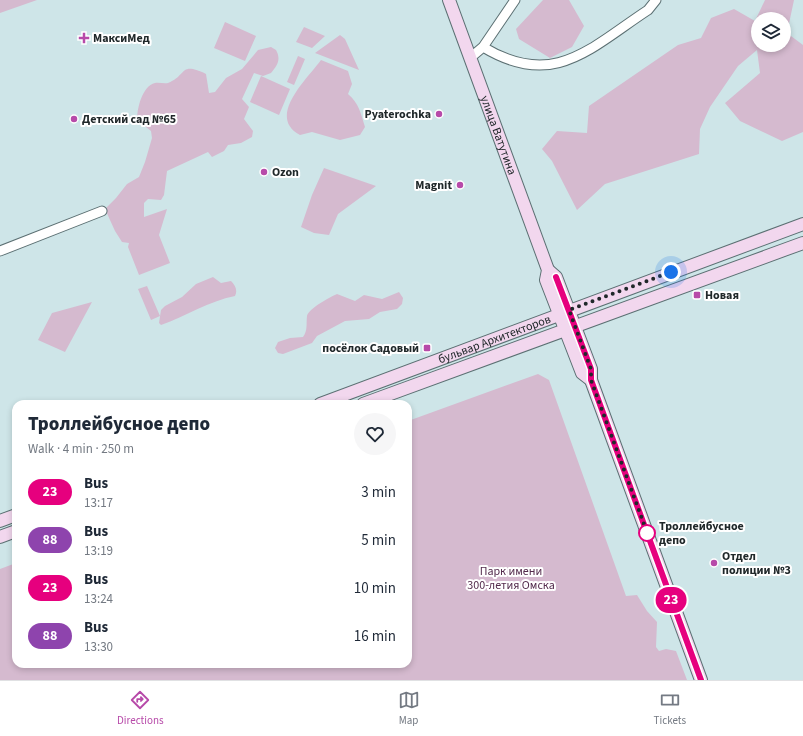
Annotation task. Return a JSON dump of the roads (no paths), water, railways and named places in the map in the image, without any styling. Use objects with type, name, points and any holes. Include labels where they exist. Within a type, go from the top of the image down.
[{"type":"main road","name":"улица Ватутина","points":[[449,0],[548,270],[556,277],[565,312],[571,328],[591,369],[591,380],[701,680]]},
{"type":"main road","name":"бульвар Архитекторов","points":[[331,400],[803,224]]},
{"type":"main road","name":"бульвар Архитекторов","points":[[374,400],[803,243]]},
{"type":"main road","points":[[0,521],[12,516]]},
{"type":"main road","points":[[0,537],[12,533]]},
{"type":"street","points":[[470,58],[483,47],[515,0]]},
{"type":"street","points":[[483,47],[503,58],[525,64],[550,66],[564,63],[579,56],[648,10],[656,0]]},
{"type":"street","points":[[0,250],[102,211]]},
{"type":"place","name":"МаксиМед","points":[[84,38]]},
{"type":"place","name":"Pyaterochka","points":[[439,114]]},
{"type":"place","name":"Детский сад №65","points":[[74,119]]},
{"type":"place","name":"Ozon","points":[[264,172]]},
{"type":"place","name":"Magnit","points":[[460,185]]},
{"type":"place","name":"Новая","points":[[697,295]]},
{"type":"place","name":"посёлок Садовый","points":[[427,348]]},
{"type":"place","name":"Троллейбусное депо","points":[[647,533]]},
{"type":"place","name":"Отдел полиции №3","points":[[714,563]]},
{"type":"park label","name":"Парк имени 300-летия Омска","points":[[511,578]]}]
